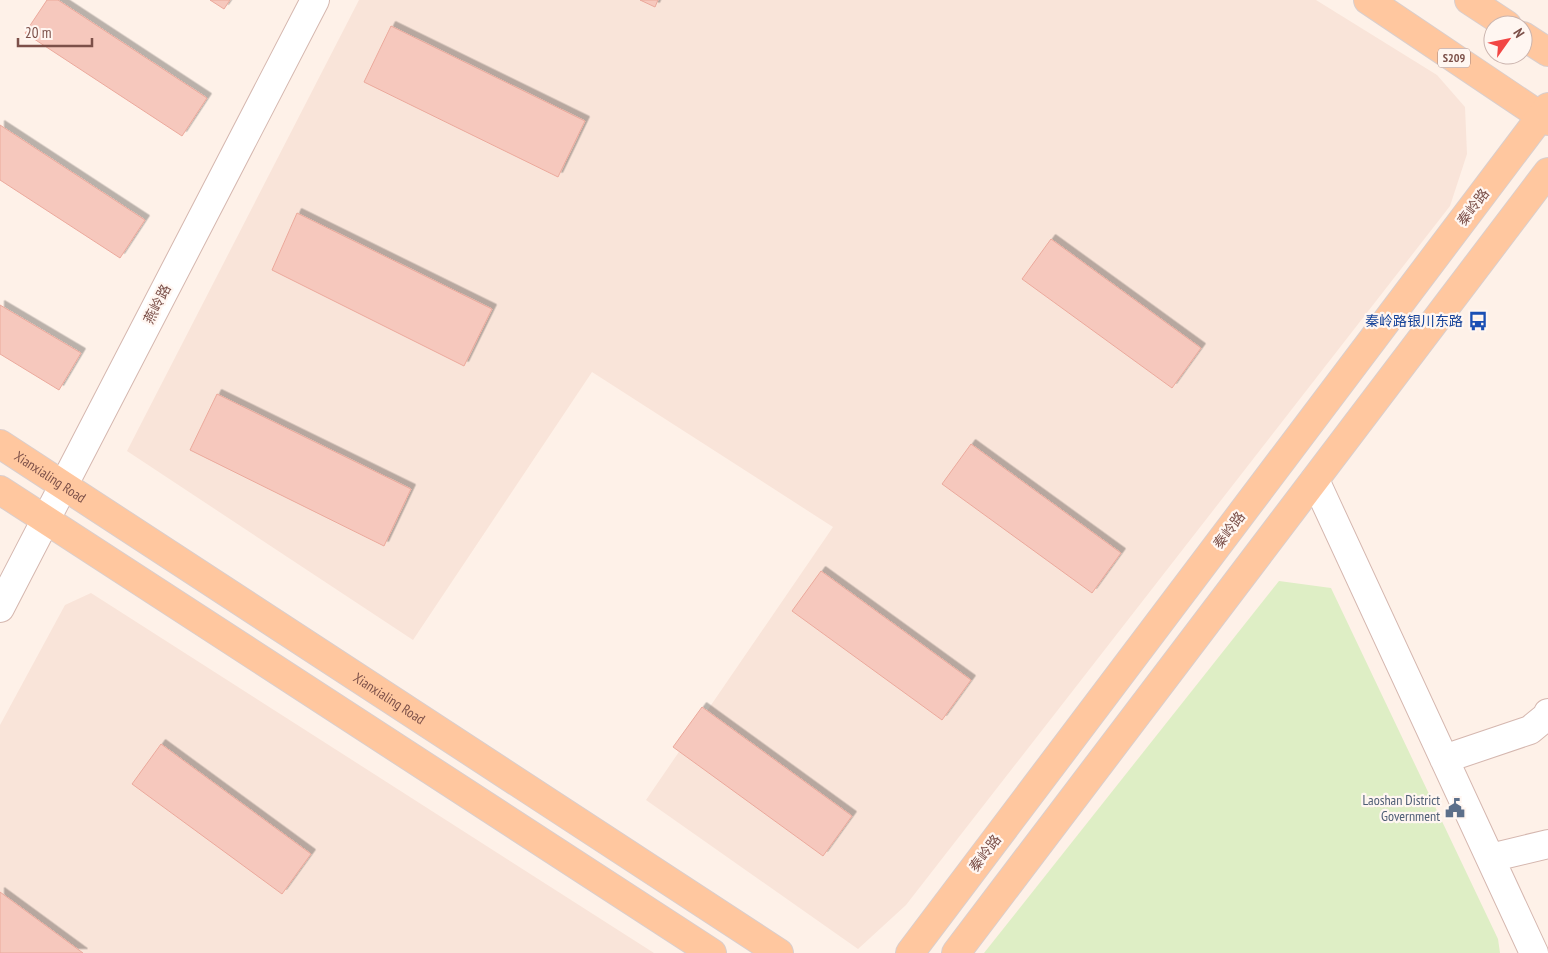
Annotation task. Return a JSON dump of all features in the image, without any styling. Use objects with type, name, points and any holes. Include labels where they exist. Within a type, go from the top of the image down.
[{"type":"main road","name":"S209","points":[[1368,0],[1546,115]]},
{"type":"main road","points":[[1469,0],[1492,15]]},
{"type":"main road","points":[[1533,42],[1548,52]]},
{"type":"main road","name":"秦岭路","points":[[910,953],[1546,115]]},
{"type":"main road","points":[[956,953],[1548,172]]},
{"type":"main road","name":"Xianxialing Road","points":[[0,444],[779,953]]},
{"type":"main road","points":[[0,490],[712,953]]},
{"type":"street","name":"燕岭路","points":[[0,608],[62,485],[315,0]]},
{"type":"street","points":[[1315,480],[1534,953]]},
{"type":"street","points":[[1444,759],[1530,730],[1548,713]]},
{"type":"street","points":[[1490,858],[1548,844]]},
{"type":"shaded area","points":[[359,0],[1316,0],[1437,75],[1465,107],[1467,154],[1450,206],[906,905],[858,949],[646,800],[833,527],[592,372],[413,640],[127,451]]},
{"type":"shaded area","points":[[91,593],[654,953],[0,953],[0,725],[65,605]]},
{"type":"green space","points":[[1279,581],[1331,588],[1498,939],[1500,953],[984,953]]},
{"type":"building","points":[[47,0],[58,0],[207,98],[182,136],[25,33]]},
{"type":"building","points":[[210,0],[230,0],[224,9]]},
{"type":"building","points":[[640,0],[658,0],[655,7]]},
{"type":"building","points":[[391,26],[585,121],[558,177],[364,82]]},
{"type":"building","points":[[0,125],[145,220],[120,258],[0,180]]},
{"type":"building","points":[[297,213],[492,309],[464,366],[272,270]]},
{"type":"building","points":[[1051,239],[1201,348],[1172,388],[1022,279]]},
{"type":"building","points":[[0,305],[81,353],[59,390],[0,354]]},
{"type":"building","points":[[217,394],[411,489],[384,546],[190,450]]},
{"type":"building","points":[[971,444],[1121,553],[1092,593],[942,484]]},
{"type":"building","points":[[821,571],[971,680],[942,720],[792,611]]},
{"type":"building","points":[[702,707],[852,816],[823,856],[673,747]]},
{"type":"building","points":[[161,744],[311,854],[282,894],[132,784]]},
{"type":"building","points":[[0,892],[83,953],[0,953]]},
{"type":"place","name":"秦岭路银川东路","points":[[1478,321]]},
{"type":"place","name":"Laoshan District Government","points":[[1455,808]]}]
